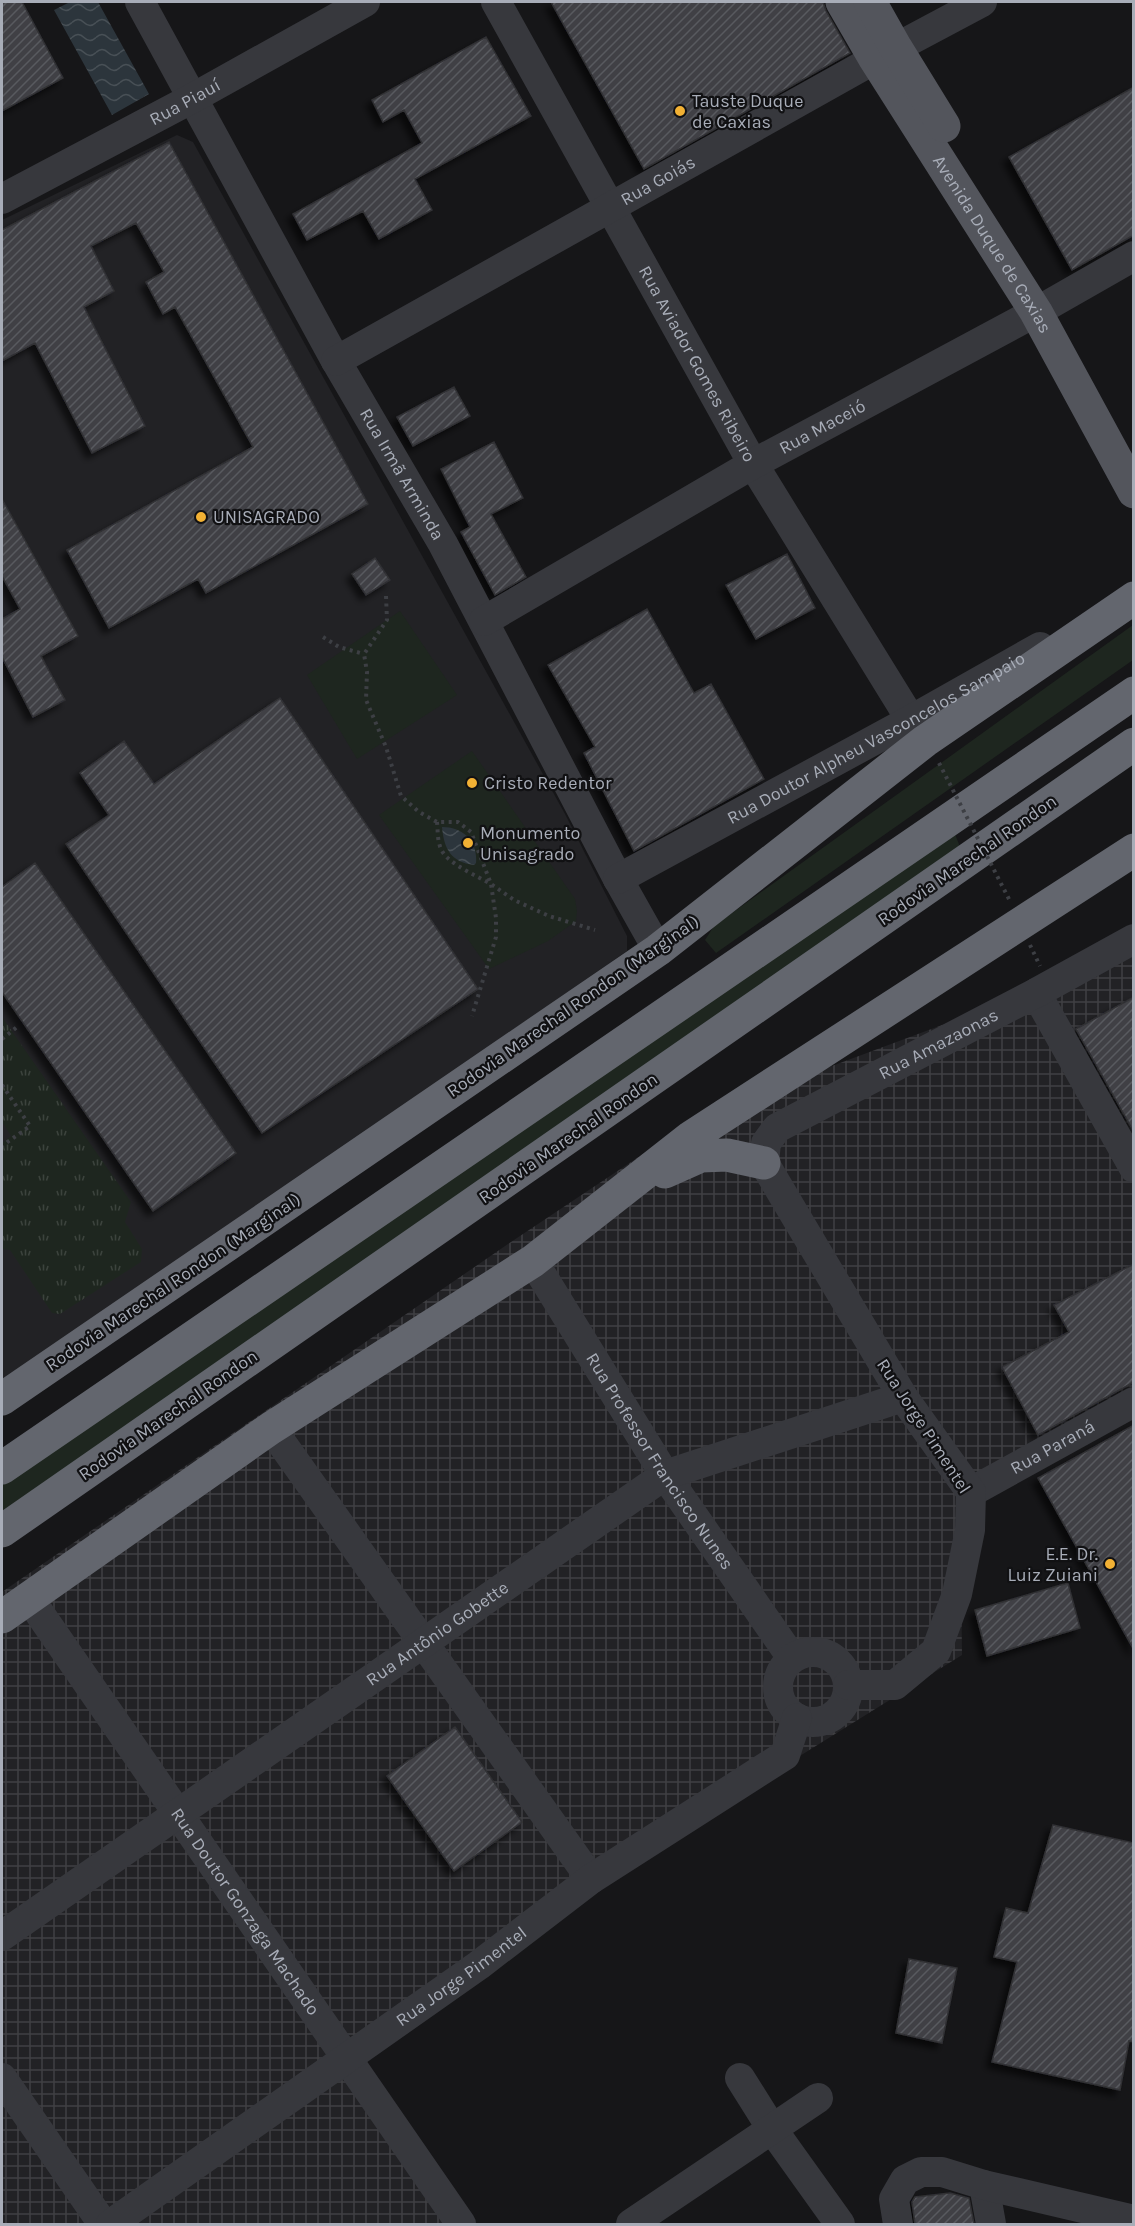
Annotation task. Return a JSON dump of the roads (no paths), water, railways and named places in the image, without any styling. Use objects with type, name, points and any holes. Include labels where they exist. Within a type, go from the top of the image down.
[{"type":"highway","name":"Rodovia Marechal Rondon (Marginal)","points":[[2,1400],[658,950],[925,741],[1134,598]]},
{"type":"highway","points":[[2,1468],[1134,693]]},
{"type":"highway","name":"Rodovia Marechal Rondon","points":[[2,1531],[1134,744]]},
{"type":"highway","points":[[2,1617],[271,1428],[533,1261],[691,1137],[1134,850]]},
{"type":"highway","points":[[622,1190],[701,1156],[727,1155],[764,1163]]},
{"type":"main road","name":"Avenida Duque de Caxias","points":[[842,2],[885,53],[1134,452]]},
{"type":"main road","name":"Avenida Duque de Caxias","points":[[870,2],[885,53]]},
{"type":"main road","name":"Avenida Duque de Caxias","points":[[1044,306],[1134,492]]},
{"type":"street","name":"Rua Irmã Arminda","points":[[140,2],[336,361],[443,544],[618,879],[658,950]]},
{"type":"street","name":"Rua Piauí","points":[[2,199],[191,99],[365,2]]},
{"type":"street","name":"Rua Aviador Gomes Ribeiro","points":[[496,2],[753,464],[911,720]]},
{"type":"street","name":"Rua Goiás","points":[[336,361],[885,53],[982,2]]},
{"type":"street","name":"Rua Maceió","points":[[484,621],[753,464],[1134,256]]},
{"type":"street","name":"Rua Doutor Alpheu Vasconcelos Sampaio","points":[[618,879],[911,720],[1134,593]]},
{"type":"street","name":"Rua Amazaonas","points":[[764,1163],[766,1143],[777,1128],[1036,993],[1134,939]]},
{"type":"street","points":[[1036,993],[1134,1168]]},
{"type":"street","name":"Rua Jorge Pimentel","points":[[764,1163],[903,1397],[971,1492],[970,1530],[957,1594],[936,1652],[895,1685],[848,1685]]},
{"type":"street","name":"Rua Professor Francisco Nunes","points":[[533,1261],[664,1475],[792,1659]]},
{"type":"street","name":"Rua Antônio Gobette","points":[[2,1936],[664,1475],[903,1397]]},
{"type":"street","name":"Rua Paraná","points":[[971,1492],[1134,1402]]},
{"type":"street","points":[[271,1428],[591,1879]]},
{"type":"street","name":"Rua Doutor Gonzaga Machado","points":[[29,1598],[461,2224]]},
{"type":"street","points":[[817,1651],[829,1655],[839,1663],[848,1685],[841,1708],[832,1716],[821,1721],[809,1722],[797,1718],[784,1707],[777,1682],[781,1671],[792,1659],[806,1652],[817,1651]]},
{"type":"street","name":"Rua Jorge Pimentel","points":[[111,2224],[479,1965],[591,1879],[784,1755],[797,1718]]},
{"type":"street","points":[[2,2078],[104,2224]]},
{"type":"street","points":[[740,2078],[772,2129],[840,2224]]},
{"type":"street","points":[[631,2224],[818,2098]]},
{"type":"street","points":[[898,2224],[894,2199],[905,2180],[921,2172],[942,2172],[984,2185],[1134,2220]]},
{"type":"street","points":[[984,2185],[990,2224]]},
{"type":"water","points":[[70,2],[98,2],[149,94],[112,115],[54,10]]},
{"type":"water","points":[[442,827],[456,830],[468,837],[476,855],[474,865],[460,861],[450,853]]},
{"type":"place","name":"Tauste Duque de Caxias","points":[[680,111]]},
{"type":"place","name":"UNISAGRADO","points":[[201,517]]},
{"type":"place","name":"Cristo Redentor","points":[[472,783]]},
{"type":"place","name":"Monumento Unisagrado","points":[[468,843]]},
{"type":"place","name":"E.E. Dr. Luiz Zuiani","points":[[1110,1564]]}]
